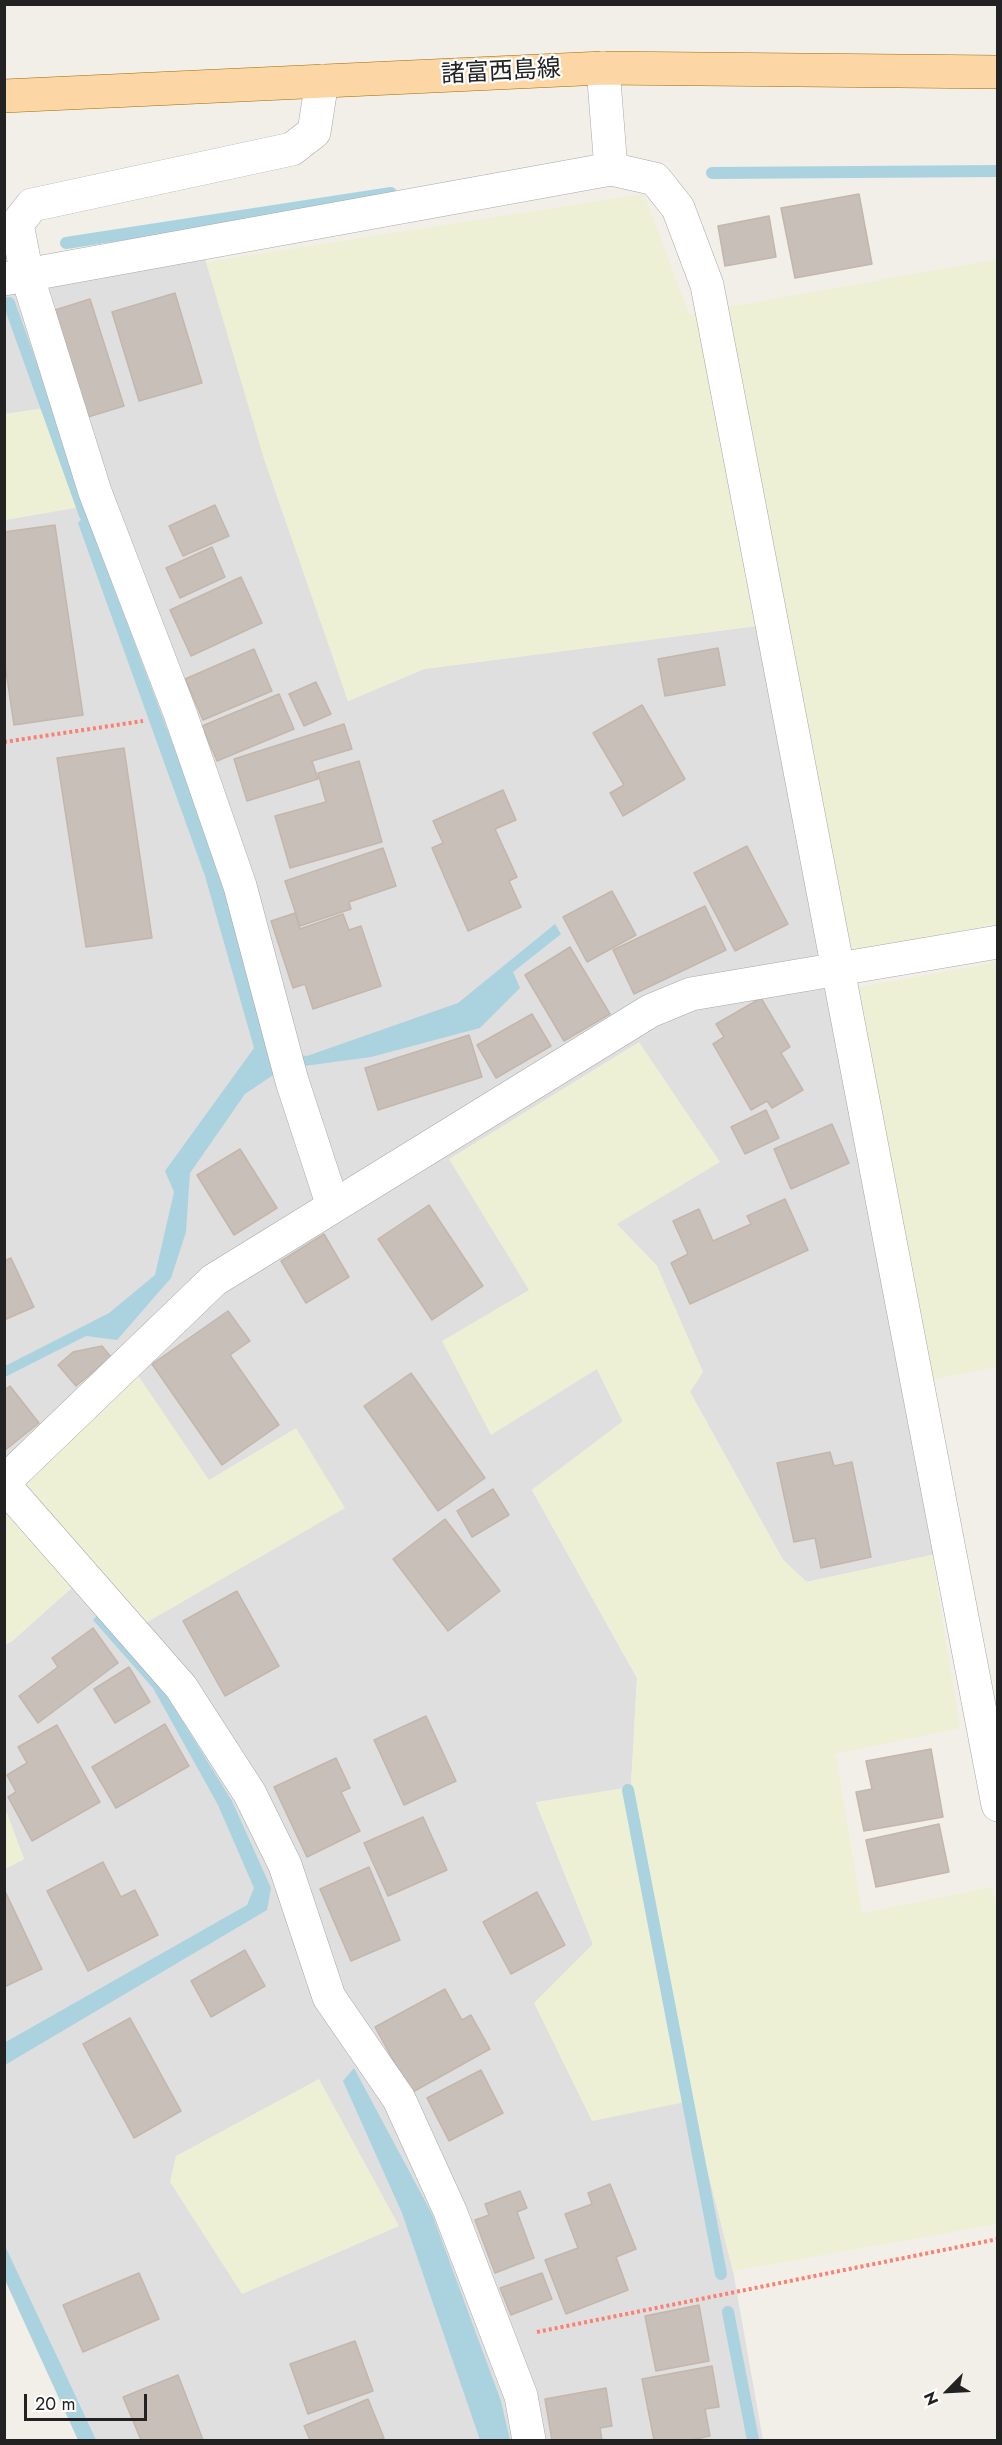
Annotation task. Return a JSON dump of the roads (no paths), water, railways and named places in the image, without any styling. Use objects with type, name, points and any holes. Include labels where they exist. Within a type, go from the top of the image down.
[{"type":"main road","name":"諸富西島線","points":[[4,96],[603,68],[998,72]]},
{"type":"street","points":[[603,68],[611,169]]},
{"type":"street","points":[[322,81],[314,132],[292,149],[32,205],[17,224],[16,277],[180,713],[240,886],[292,1081],[333,1206]]},
{"type":"street","points":[[16,277],[611,169],[655,179],[678,208],[707,285],[836,971],[998,1805]]},
{"type":"street","points":[[529,2440],[521,2396],[450,2211],[399,2099],[329,1997],[285,1865],[250,1794],[181,1687],[4,1484],[214,1281],[650,1011],[691,994],[998,942]]},
{"type":"water","points":[[85,515],[222,875],[268,1051],[307,1056],[458,1003],[555,924],[561,934],[513,972],[520,988],[480,1028],[371,1057],[282,1069],[245,1094],[190,1173],[186,1232],[171,1278],[117,1340],[86,1336],[5,1377],[5,1366],[109,1313],[155,1275],[174,1192],[165,1171],[254,1048],[205,876],[78,523]]},
{"type":"water","points":[[98,1614],[159,1683],[232,1801],[271,1888],[267,1910],[5,2065],[4,2043],[247,1905],[254,1888],[218,1805],[153,1688],[93,1620]]},
{"type":"water","points":[[354,2068],[432,2214],[501,2401],[510,2440],[480,2440],[402,2213],[343,2081]]},
{"type":"water","points":[[5,2246],[96,2440],[78,2440],[5,2280]]},
{"type":"waterway","points":[[712,173],[998,171]]},
{"type":"waterway","points":[[66,243],[391,193]]},
{"type":"waterway","points":[[9,303],[85,515]]},
{"type":"waterway","points":[[628,1790],[721,2274]]},
{"type":"waterway","points":[[728,2312],[753,2440]]}]
